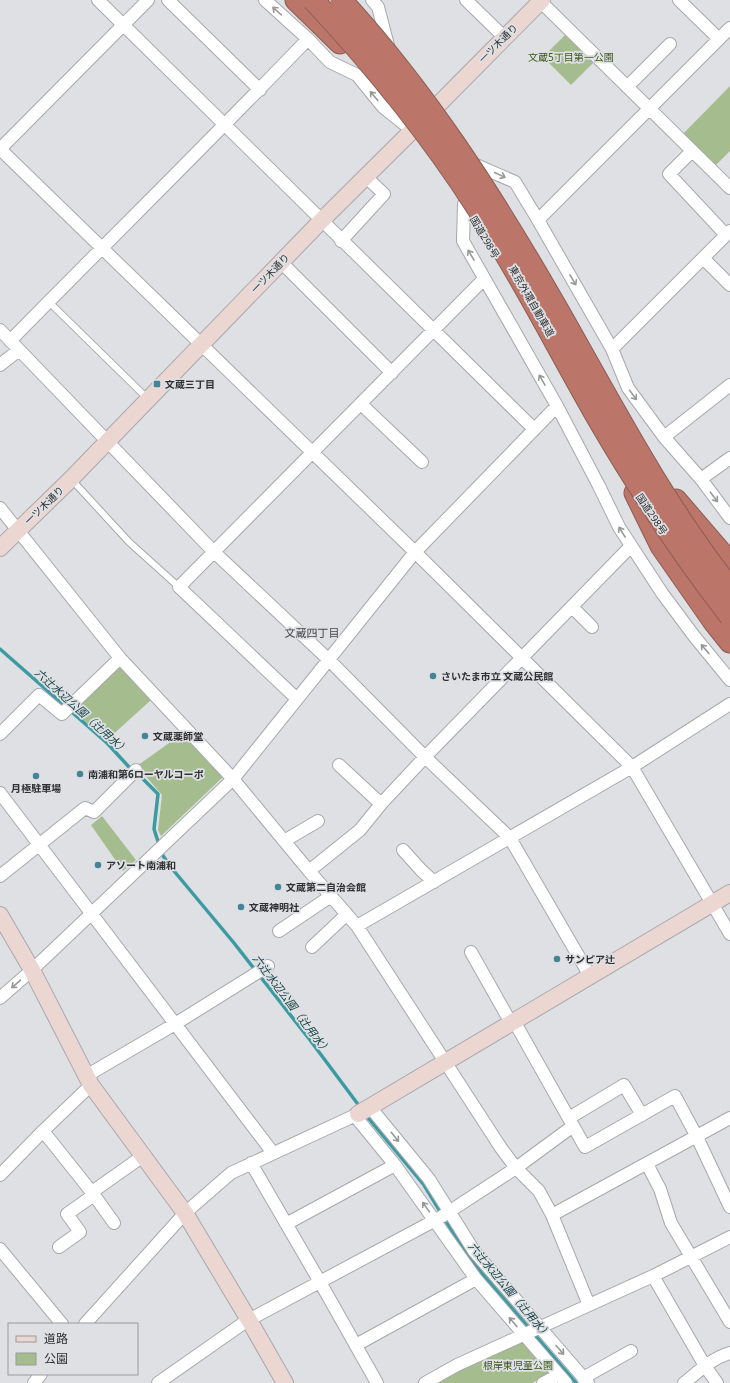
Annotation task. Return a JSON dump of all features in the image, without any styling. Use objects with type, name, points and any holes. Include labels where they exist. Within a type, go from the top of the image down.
[{"type":"highway","name":"国道298号","points":[[296,0],[329,32],[369,75],[413,130],[464,204],[632,466],[662,498],[730,594]]},
{"type":"highway","name":"東京外環自動車道","points":[[313,0],[339,27],[393,91],[442,156],[478,209],[510,262],[598,418],[641,489],[672,538],[728,616]]},
{"type":"highway","name":"東京外環自動車道","points":[[341,0],[407,79],[492,198],[540,278],[654,480],[687,529],[730,588]]},
{"type":"highway","name":"国道298号","points":[[353,0],[433,110],[464,160],[632,466],[657,522],[728,616]]},
{"type":"highway","points":[[632,466],[689,515],[730,563]]},
{"type":"highway","points":[[632,466],[661,546],[714,622],[730,642]]},
{"type":"street","points":[[98,0],[341,241],[534,429]]},
{"type":"street","points":[[148,0],[0,149],[415,552],[632,767],[730,934]]},
{"type":"street","points":[[168,0],[260,90]]},
{"type":"street","points":[[265,0],[308,39],[330,62],[357,75],[383,107],[413,130]]},
{"type":"street","points":[[372,0],[378,7],[389,49]]},
{"type":"street","points":[[466,0],[504,37]]},
{"type":"street","points":[[679,0],[719,39]]},
{"type":"street","points":[[541,1],[730,188]]},
{"type":"street","name":"一ツ木通り","points":[[0,548],[71,479],[321,221],[541,1]]},
{"type":"street","points":[[538,220],[730,28]]},
{"type":"street","points":[[0,365],[14,345],[49,302],[225,126],[308,39]]},
{"type":"street","points":[[627,87],[670,44]]},
{"type":"street","points":[[612,349],[728,233],[669,174],[692,151]]},
{"type":"street","points":[[464,160],[515,182],[612,349],[628,388],[664,437],[701,479],[730,518]]},
{"type":"street","points":[[341,241],[384,194],[366,177]]},
{"type":"street","points":[[464,204],[463,242],[557,406],[619,527],[662,593],[694,636],[730,680]]},
{"type":"street","points":[[703,258],[730,285]]},
{"type":"street","points":[[281,262],[392,373]]},
{"type":"street","points":[[297,699],[179,587],[484,279]]},
{"type":"street","points":[[0,330],[213,552],[329,660],[510,838],[590,976]]},
{"type":"street","points":[[664,437],[730,385]]},
{"type":"street","points":[[361,404],[422,462]]},
{"type":"street","points":[[0,998],[92,914],[233,779],[415,552],[557,406]]},
{"type":"street","points":[[701,479],[730,458]]},
{"type":"street","points":[[0,508],[120,658],[233,779],[330,896],[357,926],[484,1125],[516,1168],[539,1190],[552,1215],[589,1305]]},
{"type":"street","points":[[309,871],[360,830],[381,804],[425,756],[631,546]]},
{"type":"street","points":[[572,607],[592,627]]},
{"type":"street","points":[[0,734],[39,695],[62,714],[120,658]]},
{"type":"street","points":[[357,926],[632,767],[730,704]]},
{"type":"street","points":[[339,765],[381,804]]},
{"type":"street","points":[[0,876],[86,808],[94,812],[136,770]]},
{"type":"street","points":[[0,793],[273,1153]]},
{"type":"street","points":[[284,841],[318,821]]},
{"type":"street","points":[[403,850],[434,882]]},
{"type":"street","points":[[85,1323],[184,1214],[230,1173],[362,1112],[730,893]]},
{"type":"street","points":[[279,931],[330,896]]},
{"type":"street","points":[[312,947],[347,914]]},
{"type":"street","points":[[0,915],[32,970],[89,1080],[184,1214],[249,1320],[285,1383]]},
{"type":"street","points":[[471,952],[585,1147],[675,1096],[697,1137],[730,1207]]},
{"type":"street","points":[[0,1175],[43,1131],[89,1080],[268,966]]},
{"type":"street","points":[[158,1383],[249,1320],[443,1216],[516,1168],[571,1122],[624,1085],[642,1115]]},
{"type":"street","points":[[362,1112],[395,1165],[474,1251],[532,1331],[562,1379],[543,1383]]},
{"type":"street","points":[[362,1112],[429,1179],[443,1216],[476,1279],[586,1380],[631,1351]]},
{"type":"street","points":[[552,1215],[730,1118]]},
{"type":"street","points":[[43,1131],[93,1193],[114,1223]]},
{"type":"street","points":[[59,1247],[80,1232],[67,1214],[143,1156]]},
{"type":"street","points":[[250,1164],[320,1282],[377,1383]]},
{"type":"street","points":[[647,1164],[660,1189],[671,1223],[730,1322]]},
{"type":"street","points":[[286,1224],[395,1165]]},
{"type":"street","points":[[425,1383],[457,1365],[653,1276],[730,1237]]},
{"type":"street","points":[[0,1249],[61,1323]]},
{"type":"street","points":[[653,1276],[705,1366],[717,1383]]},
{"type":"street","points":[[356,1345],[476,1279]]},
{"type":"street","points":[[684,1383],[705,1366],[730,1353]]},
{"type":"street","points":[[34,1383],[40,1375]]},
{"type":"lane","points":[[49,302],[148,399]]},
{"type":"lane","points":[[71,479],[129,542],[179,587]]},
{"type":"green space","name":"文蔵5丁目第一公園","points":[[570,30],[598,58],[571,85],[543,57]]},
{"type":"green space","points":[[730,86],[730,151],[713,168],[681,136]]},
{"type":"green space","points":[[118,665],[151,700],[108,739],[68,708]]},
{"type":"green space","points":[[183,733],[224,776],[161,836],[158,830],[162,795],[137,766]]},
{"type":"green space","points":[[102,816],[136,860],[123,871],[91,825]]},
{"type":"green space","name":"根岸東児童公園","points":[[523,1341],[551,1373],[532,1383],[433,1383],[462,1368]]},
{"type":"waterway","name":"六辻水辺公園（辻用水）","points":[[0,649],[107,743],[129,767],[158,794],[154,829],[162,854],[169,865],[234,943],[360,1107]]},
{"type":"waterway","name":"六辻水辺公園（辻用水）","points":[[365,1114],[424,1185],[468,1257],[576,1383]]},
{"type":"place","name":"文蔵三丁目","points":[[157,384]]},
{"type":"place","name":"さいたま市立 文蔵公民館","points":[[433,676]]},
{"type":"place","name":"文蔵薬師堂","points":[[145,736]]},
{"type":"place","name":"南浦和第6ローヤルコーポ","points":[[80,774]]},
{"type":"place","name":"月極駐車場","points":[[36,776]]},
{"type":"place","name":"アソート南浦和","points":[[98,865]]},
{"type":"place","name":"文蔵第二自治会館","points":[[278,887]]},
{"type":"place","name":"文蔵神明社","points":[[241,907]]},
{"type":"place","name":"サンピア辻","points":[[557,959]]},
{"type":"district","name":"文蔵四丁目","points":[[312,632]]}]
